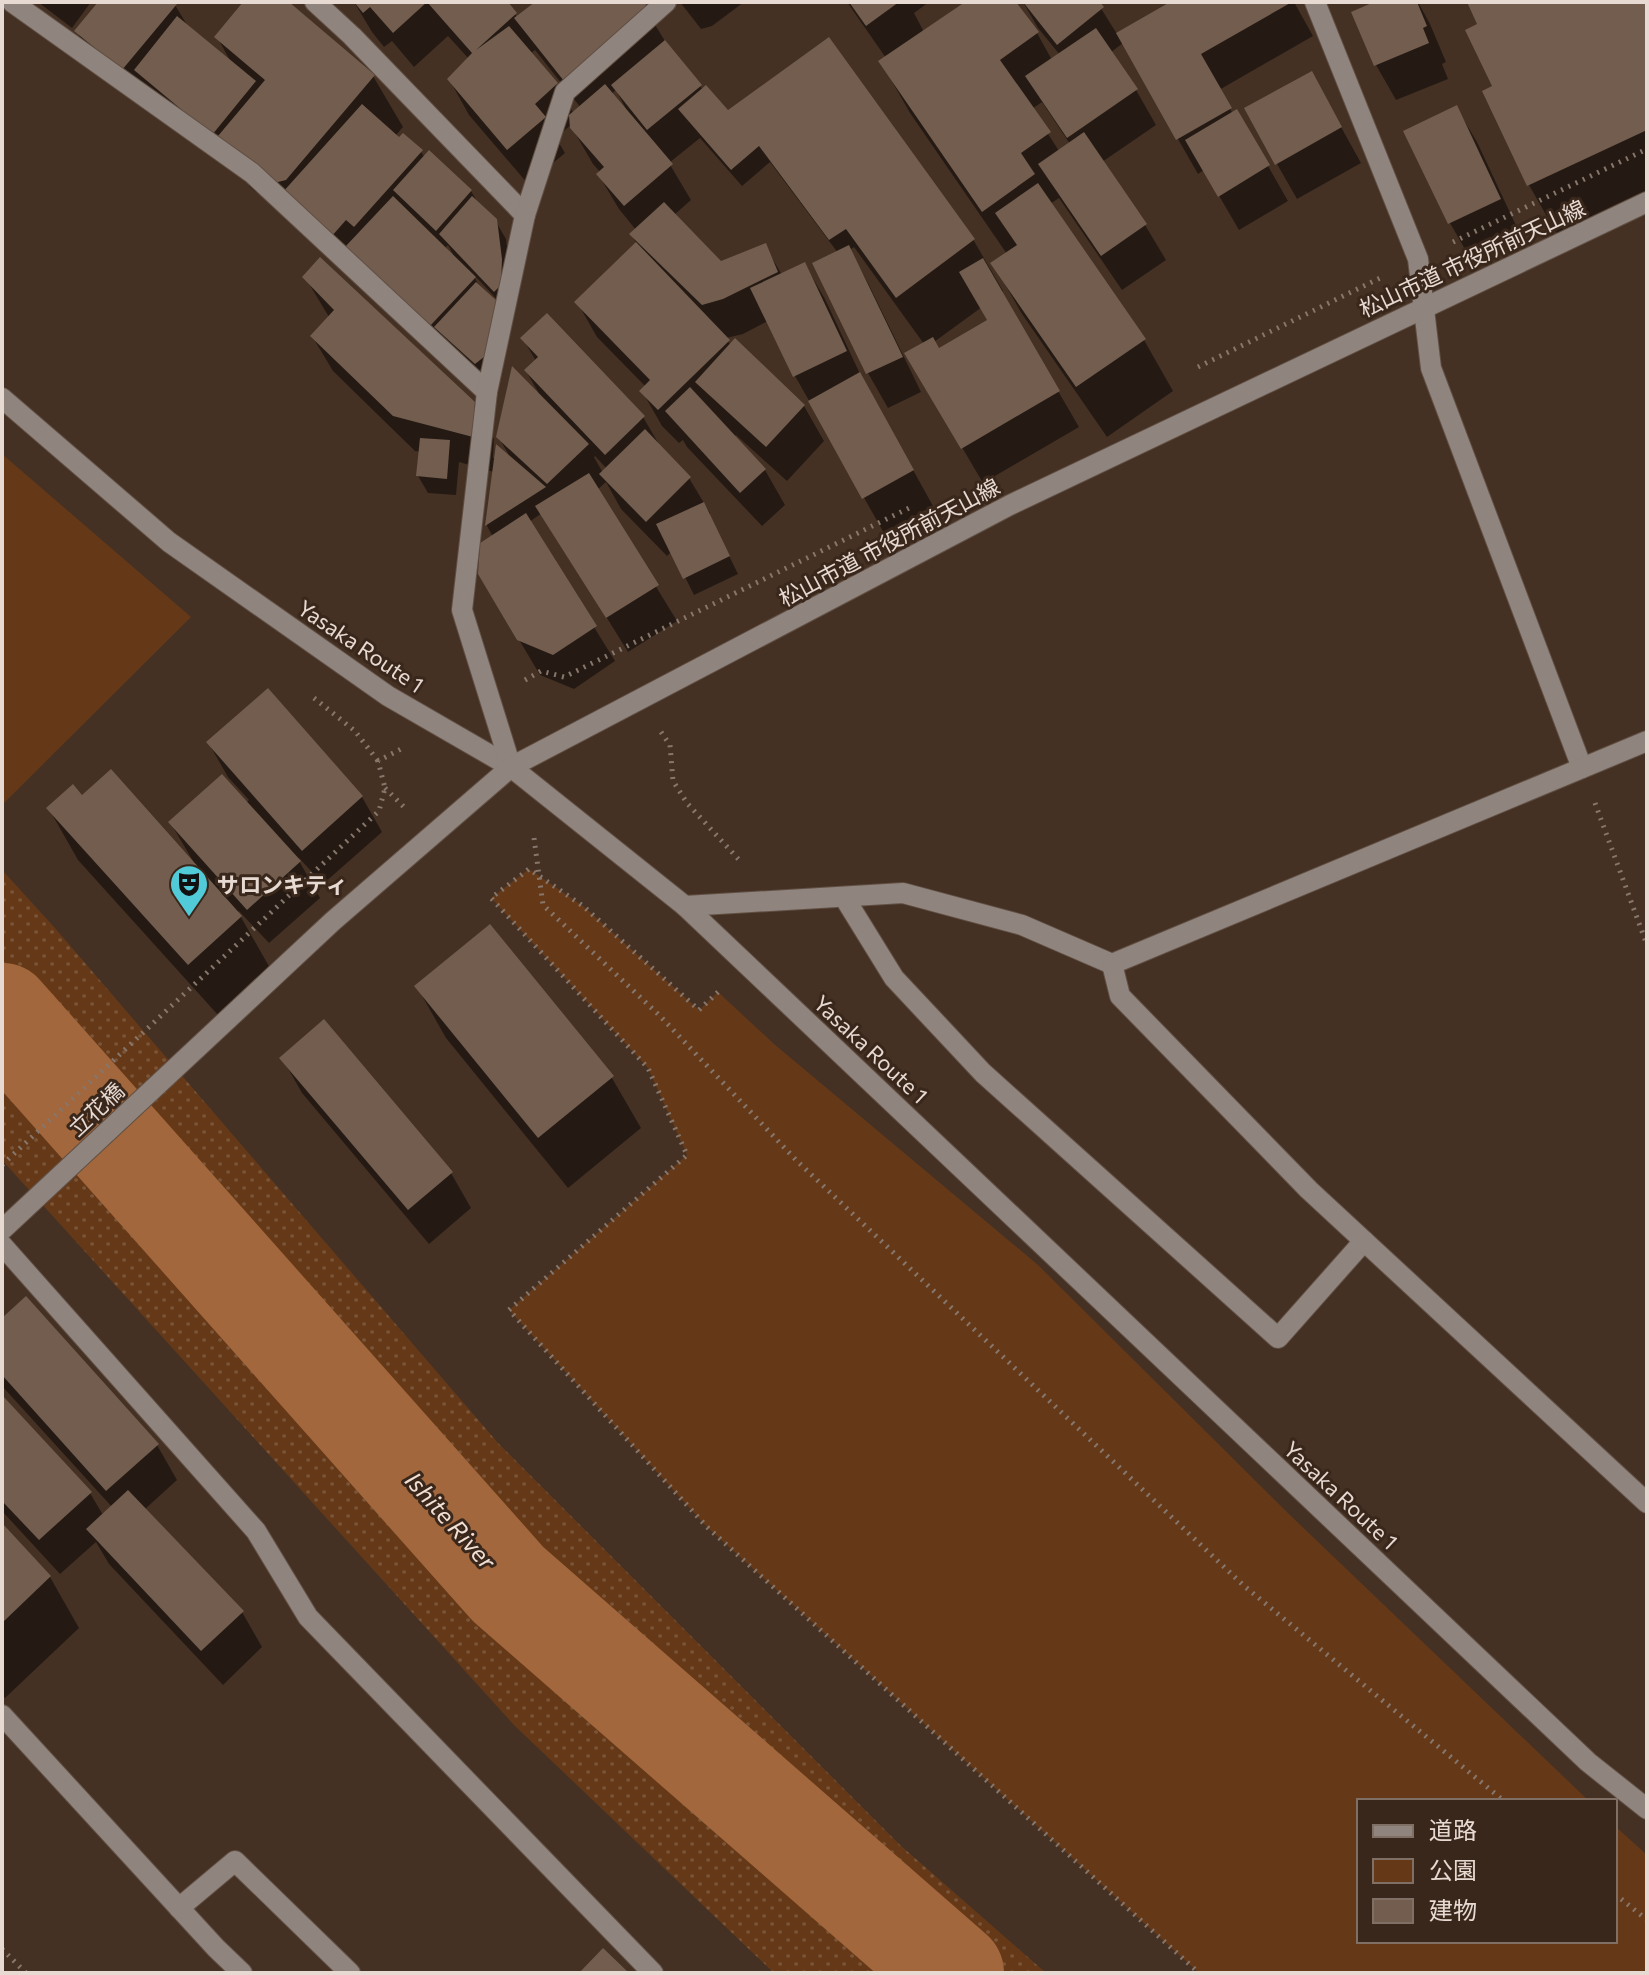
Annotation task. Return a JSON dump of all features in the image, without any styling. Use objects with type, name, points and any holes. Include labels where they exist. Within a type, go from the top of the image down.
[{"type":"street","points":[[12,2],[252,173],[487,392]]},
{"type":"street","points":[[315,2],[352,36],[525,215]]},
{"type":"street","points":[[511,767],[462,610],[487,392],[525,215],[565,92],[666,2]]},
{"type":"street","points":[[1315,2],[1418,259],[1431,368],[1582,768]]},
{"type":"street","name":"松山市道 市役所前天山線","points":[[219,1026],[333,921],[511,767],[1010,505],[1647,202]]},
{"type":"street","name":"Yasaka Route 1","points":[[2,398],[169,542],[388,696],[511,767],[685,906],[1588,1762],[1647,1809]]},
{"type":"street","points":[[685,906],[903,893],[1022,925],[1112,964],[1647,741]]},
{"type":"street","points":[[844,897],[894,978],[983,1073],[1278,1338],[1364,1241]]},
{"type":"street","points":[[1112,964],[1120,996],[1309,1190],[1647,1503]]},
{"type":"street","name":"立花橋","points":[[3,1234],[219,1026]]},
{"type":"street","points":[[3,1234],[256,1531],[308,1617],[653,1973]]},
{"type":"street","points":[[2,1715],[242,1973]]},
{"type":"street","points":[[179,1908],[235,1861],[350,1973]]},
{"type":"path","points":[[609,655],[670,745],[673,781],[687,803],[774,901]]},
{"type":"path","points":[[1582,768],[1647,945]]},
{"type":"path","points":[[534,838],[543,905],[661,1017],[796,1160],[1243,1585],[1502,1799]]},
{"type":"path","points":[[529,869],[491,898],[648,1068],[687,1155],[509,1310],[707,1527],[1199,1973]]},
{"type":"path","name":"立花橋","points":[[2,1165],[188,992]]},
{"type":"path","points":[[1617,1896],[1647,1920]]},
{"type":"path","points":[[2,1949],[26,1973]]},
{"type":"green space","points":[[2,454],[191,617],[2,805]]},
{"type":"green space","points":[[529,869],[583,906],[699,1010],[718,992],[774,1044],[1038,1265],[1292,1517],[1587,1799],[1357,1799],[1357,1943],[1617,1943],[1617,1828],[1647,1855],[1647,1973],[1199,1973],[707,1527],[509,1310],[687,1155],[648,1068],[491,898]]},
{"type":"green space","points":[[2,870],[498,1443],[900,1845],[1046,1973],[774,1973],[514,1725],[2,1160]]},
{"type":"building","points":[[98,2],[177,4],[122,70],[74,31]]},
{"type":"building","points":[[243,2],[289,2],[375,75],[286,180],[274,183],[218,136],[265,80],[214,37]]},
{"type":"building","points":[[354,2],[427,2],[393,33],[370,7],[363,13]]},
{"type":"building","points":[[427,2],[508,2],[517,13],[476,50],[509,26],[558,83],[535,104],[546,117],[507,150],[447,79],[472,53]]},
{"type":"building","points":[[535,2],[646,4],[642,19],[564,81],[514,18]]},
{"type":"building","points":[[849,2],[899,2],[866,26]]},
{"type":"building","points":[[965,2],[1016,2],[1039,32],[1000,60],[1051,132],[1021,153],[1035,174],[982,212],[878,61]]},
{"type":"building","points":[[1023,2],[1100,2],[1104,7],[1057,45]]},
{"type":"building","points":[[1170,2],[1292,2],[1201,54],[1232,108],[1176,140],[1116,33]]},
{"type":"building","points":[[1374,2],[1417,2],[1427,26],[1423,28],[1429,43],[1374,66],[1351,12]]},
{"type":"building","points":[[1467,2],[1647,2],[1647,130],[1527,186],[1482,91],[1492,86],[1465,30],[1477,24]]},
{"type":"building","points":[[177,16],[256,81],[212,135],[134,70]]},
{"type":"building","points":[[1096,28],[1138,89],[1067,138],[1025,76]]},
{"type":"building","points":[[829,37],[975,239],[896,298],[846,229],[829,240],[759,146],[731,170],[678,109],[706,85],[728,110]]},
{"type":"building","points":[[665,40],[702,85],[647,130],[611,85]]},
{"type":"building","points":[[1312,71],[1342,127],[1275,165],[1244,108]]},
{"type":"building","points":[[605,84],[673,164],[624,206],[596,174],[604,167],[570,128],[569,115]]},
{"type":"building","points":[[362,104],[399,137],[403,133],[423,150],[354,227],[346,220],[331,237],[282,193]]},
{"type":"building","points":[[1457,105],[1501,199],[1448,224],[1403,131]]},
{"type":"building","points":[[1237,109],[1270,165],[1218,197],[1185,140]]},
{"type":"building","points":[[1084,132],[1147,224],[1101,256],[1038,164]]},
{"type":"building","points":[[429,150],[472,190],[436,231],[393,190]]},
{"type":"building","points":[[1038,183],[1146,339],[1076,387],[990,263],[1017,245],[995,213]]},
{"type":"building","points":[[393,196],[476,277],[429,327],[345,247]]},
{"type":"building","points":[[472,196],[497,219],[502,259],[501,285],[494,292],[439,234]]},
{"type":"building","points":[[664,202],[721,261],[766,243],[778,272],[723,299],[702,305],[629,234]]},
{"type":"building","points":[[636,242],[730,340],[658,410],[639,391],[650,380],[574,302]]},
{"type":"building","points":[[849,245],[903,357],[866,374],[812,263]]},
{"type":"building","points":[[320,257],[475,402],[473,437],[393,416],[310,336],[334,310],[302,277]]},
{"type":"building","points":[[983,258],[1060,391],[961,449],[904,353],[933,337],[939,348],[987,320],[959,272]]},
{"type":"building","points":[[805,262],[847,351],[793,377],[750,288]]},
{"type":"building","points":[[476,282],[498,302],[489,353],[475,364],[434,327]]},
{"type":"building","points":[[547,313],[645,416],[605,455],[524,370],[538,357],[520,338]]},
{"type":"building","points":[[735,338],[805,405],[766,447],[695,382]]},
{"type":"building","points":[[512,366],[589,444],[547,484],[496,437]]},
{"type":"building","points":[[860,372],[914,470],[862,499],[808,401]]},
{"type":"building","points":[[690,387],[766,469],[740,493],[665,411]]},
{"type":"building","points":[[645,429],[691,477],[646,522],[599,474]]},
{"type":"building","points":[[420,438],[450,440],[447,479],[416,476]]},
{"type":"building","points":[[496,444],[546,487],[485,526]]},
{"type":"building","points":[[589,473],[659,585],[606,618],[535,506]]},
{"type":"building","points":[[704,502],[730,556],[683,579],[656,524]]},
{"type":"building","points":[[526,513],[597,626],[553,655],[517,640],[478,574],[480,543]]},
{"type":"building","points":[[268,688],[363,796],[302,851],[206,742]]},
{"type":"building","points":[[111,769],[242,916],[188,965],[46,808],[73,784],[82,795]]},
{"type":"building","points":[[222,774],[301,861],[247,910],[168,822]]},
{"type":"building","points":[[490,924],[614,1076],[538,1138],[414,986]]},
{"type":"building","points":[[324,1019],[453,1172],[408,1210],[279,1058]]},
{"type":"building","points":[[26,1296],[159,1444],[106,1491],[2,1375],[2,1318]]},
{"type":"building","points":[[2,1395],[92,1492],[39,1540],[2,1501]]},
{"type":"building","points":[[128,1490],[244,1611],[201,1651],[86,1529]]},
{"type":"building","points":[[2,1523],[51,1576],[2,1623]]},
{"type":"building","points":[[603,1948],[629,1973],[579,1973]]},
{"type":"waterway","name":"Ishite River","points":[[2,1014],[508,1584],[953,1973]]},
{"type":"place","name":"サロンキティ","points":[[189,918]]}]
